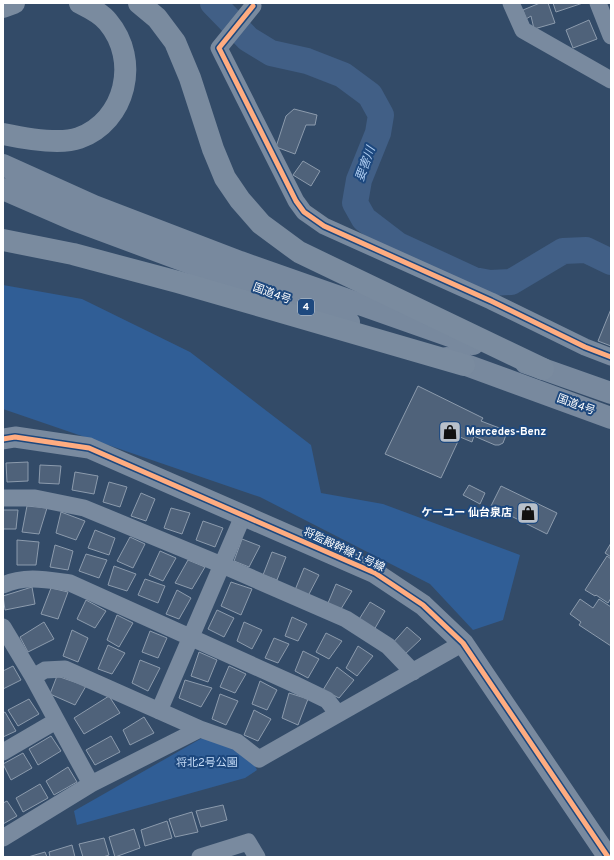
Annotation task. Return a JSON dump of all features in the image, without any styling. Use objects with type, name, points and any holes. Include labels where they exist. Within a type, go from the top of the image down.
[{"type":"highway","points":[[3,7],[14,3]]},
{"type":"highway","points":[[3,134],[52,141],[77,139],[94,131],[108,119],[116,108],[123,92],[125,75],[124,55],[118,36],[108,21],[93,9],[80,3]]},
{"type":"highway","points":[[139,3],[157,18],[175,42],[190,78],[213,149],[225,178],[240,200],[261,224],[299,252],[544,369]]},
{"type":"highway","name":"国道4号","points":[[3,165],[94,206],[240,262],[611,393]]},
{"type":"highway","name":"国道4号","points":[[3,189],[88,225],[611,418]]},
{"type":"highway","points":[[3,240],[73,254],[178,282],[464,365]]},
{"type":"street","points":[[511,3],[523,30],[611,80]]},
{"type":"street","points":[[598,3],[611,36]]},
{"type":"street","points":[[249,11],[220,48],[296,201],[304,212],[324,226],[490,301],[578,344],[611,357]]},
{"type":"street","name":"将監殿幹線１号線","points":[[3,438],[15,437],[89,448],[375,573],[423,605],[463,643],[608,857]]},
{"type":"street","points":[[3,498],[35,498],[84,508],[222,565],[346,619],[388,646],[413,672]]},
{"type":"street","points":[[159,711],[243,516]]},
{"type":"street","points":[[3,585],[9,582],[37,578],[70,584],[327,700],[338,714]]},
{"type":"street","points":[[3,627],[33,677],[91,784]]},
{"type":"street","points":[[33,677],[45,670],[65,669],[200,729],[237,742],[260,759],[463,643]]},
{"type":"street","points":[[3,752],[56,721]]},
{"type":"street","points":[[3,838],[91,784],[200,729]]},
{"type":"street","points":[[200,857],[248,842],[257,857]]},
{"type":"green space","points":[[3,285],[82,299],[190,352],[311,445],[321,493],[383,504],[520,555],[503,620],[473,630],[430,584],[260,497],[3,409]]},
{"type":"green space","name":"将北2号公園","points":[[202,738],[226,745],[241,752],[253,763],[257,770],[245,778],[77,825],[74,811]]},
{"type":"building","points":[[540,3],[548,3],[555,23],[534,29],[531,16],[526,19],[523,10]]},
{"type":"building","points":[[553,3],[583,3],[556,12]]},
{"type":"building","points":[[589,20],[597,39],[573,48],[566,30]]},
{"type":"building","points":[[294,109],[317,115],[315,125],[306,125],[295,154],[276,147],[286,116]]},
{"type":"building","points":[[303,161],[320,171],[311,186],[293,175]]},
{"type":"building","points":[[611,309],[611,346],[598,341]]},
{"type":"building","name":"Mercedes-Benz","points":[[418,386],[483,418],[481,421],[502,429],[506,435],[503,443],[495,445],[474,436],[472,442],[460,437],[441,478],[385,454]]},
{"type":"building","points":[[28,462],[28,481],[7,482],[6,463]]},
{"type":"building","points":[[40,465],[61,466],[59,484],[39,483]]},
{"type":"building","points":[[75,472],[98,476],[94,494],[72,490]]},
{"type":"building","points":[[109,482],[127,487],[120,507],[103,502]]},
{"type":"building","points":[[469,485],[485,493],[480,504],[463,495]]},
{"type":"building","points":[[501,486],[557,513],[547,534],[491,506]]},
{"type":"building","points":[[141,493],[155,499],[146,521],[131,516]]},
{"type":"building","points":[[27,506],[47,508],[39,534],[22,532]]},
{"type":"building","points":[[171,508],[190,513],[182,534],[164,528]]},
{"type":"building","points":[[3,510],[18,510],[16,529],[3,529]]},
{"type":"building","points":[[61,512],[85,521],[76,540],[56,533]]},
{"type":"building","points":[[203,521],[223,528],[215,547],[196,540]]},
{"type":"building","points":[[95,530],[115,538],[109,555],[88,548]]},
{"type":"building","points":[[130,537],[145,544],[133,568],[117,561]]},
{"type":"building","points":[[242,539],[260,546],[249,567],[234,561]]},
{"type":"building","points":[[17,540],[39,542],[36,565],[17,565]]},
{"type":"building","points":[[611,543],[611,557],[605,553]]},
{"type":"building","points":[[55,545],[73,551],[68,570],[50,567]]},
{"type":"building","points":[[160,551],[176,558],[163,581],[149,575]]},
{"type":"building","points":[[272,552],[286,557],[277,580],[263,575]]},
{"type":"building","points":[[86,554],[107,560],[99,578],[79,571]]},
{"type":"building","points":[[607,556],[611,559],[611,598],[608,603],[585,590]]},
{"type":"building","points":[[188,560],[205,567],[192,589],[175,583]]},
{"type":"building","points":[[114,566],[136,574],[127,591],[108,585]]},
{"type":"building","points":[[304,568],[319,575],[308,596],[295,590]]},
{"type":"building","points":[[145,579],[165,586],[158,603],[138,595]]},
{"type":"building","points":[[231,582],[252,589],[241,615],[221,606]]},
{"type":"building","points":[[336,584],[352,591],[341,609],[328,603]]},
{"type":"building","points":[[32,587],[35,604],[5,610],[3,596]]},
{"type":"building","points":[[51,588],[68,592],[58,619],[41,614]]},
{"type":"building","points":[[177,590],[191,598],[179,619],[166,614]]},
{"type":"building","points":[[580,599],[593,608],[599,599],[611,607],[611,646],[579,625],[581,622],[570,614]]},
{"type":"building","points":[[86,600],[106,611],[95,628],[77,619]]},
{"type":"building","points":[[370,602],[385,611],[374,630],[358,621]]},
{"type":"building","points":[[217,610],[234,618],[224,637],[208,629]]},
{"type":"building","points":[[117,615],[133,623],[119,647],[107,640]]},
{"type":"building","points":[[292,617],[307,624],[298,641],[285,636]]},
{"type":"building","points":[[44,622],[54,639],[28,652],[20,637]]},
{"type":"building","points":[[244,622],[262,630],[252,649],[237,641]]},
{"type":"building","points":[[407,627],[421,639],[403,656],[391,645]]},
{"type":"building","points":[[72,630],[88,638],[78,662],[63,656]]},
{"type":"building","points":[[150,631],[167,638],[158,658],[142,652]]},
{"type":"building","points":[[326,633],[342,641],[329,659],[316,652]]},
{"type":"building","points":[[274,638],[289,644],[278,663],[265,658]]},
{"type":"building","points":[[108,645],[125,653],[112,674],[98,669]]},
{"type":"building","points":[[358,646],[373,656],[357,676],[346,668]]},
{"type":"building","points":[[303,651],[319,659],[308,678],[295,671]]},
{"type":"building","points":[[199,652],[217,660],[208,682],[191,676]]},
{"type":"building","points":[[140,660],[160,668],[148,691],[132,683]]},
{"type":"building","points":[[13,666],[21,680],[3,689],[3,671]]},
{"type":"building","points":[[229,666],[246,674],[235,693],[220,687]]},
{"type":"building","points":[[337,667],[354,680],[339,698],[323,690]]},
{"type":"building","points":[[57,676],[86,686],[75,705],[50,694]]},
{"type":"building","points":[[185,680],[212,688],[201,707],[179,698]]},
{"type":"building","points":[[260,681],[277,690],[267,710],[252,704]]},
{"type":"building","points":[[289,693],[308,699],[298,725],[282,718]]},
{"type":"building","points":[[220,694],[238,701],[226,725],[212,719]]},
{"type":"building","points":[[109,696],[120,713],[84,734],[74,718]]},
{"type":"building","points":[[29,699],[39,714],[18,726],[8,710]]},
{"type":"building","points":[[254,710],[271,719],[258,741],[244,735]]},
{"type":"building","points":[[5,712],[16,731],[3,737],[3,713]]},
{"type":"building","points":[[144,717],[154,733],[130,745],[123,730]]},
{"type":"building","points":[[51,736],[61,751],[38,765],[29,749]]},
{"type":"building","points":[[111,736],[120,752],[95,765],[86,750]]},
{"type":"building","points":[[23,753],[32,768],[11,780],[3,764]]},
{"type":"building","points":[[68,767],[77,782],[54,795],[46,781]]},
{"type":"building","points":[[40,784],[48,798],[23,812],[16,798]]},
{"type":"building","points":[[7,801],[17,816],[3,824],[3,803]]},
{"type":"building","points":[[223,805],[227,820],[201,827],[196,811]]},
{"type":"building","points":[[192,812],[198,832],[175,837],[169,819]]},
{"type":"building","points":[[167,821],[172,838],[145,846],[141,830]]},
{"type":"building","points":[[134,829],[140,848],[115,857],[109,837]]},
{"type":"building","points":[[104,838],[109,855],[103,857],[83,857],[79,844]]},
{"type":"building","points":[[72,845],[75,857],[50,857],[49,852]]},
{"type":"building","points":[[45,852],[47,857],[28,857]]},
{"type":"waterway","name":"要害川","points":[[213,3],[248,39],[271,53],[307,61],[343,75],[370,95],[381,115],[378,133],[359,180],[355,203],[364,219],[398,245],[474,280],[490,283],[511,282],[563,251],[586,250],[611,262]]},
{"type":"cycle path","points":[[253,6],[219,48],[296,201],[304,212],[324,226],[491,301],[585,347],[611,357]]},
{"type":"cycle path","points":[[3,439],[15,437],[89,448],[375,573],[423,605],[463,643],[608,857]]},
{"type":"place","name":"Mercedes-Benz","points":[[450,432]]},
{"type":"place","name":"ケーユー 仙台泉店","points":[[528,513]]}]
